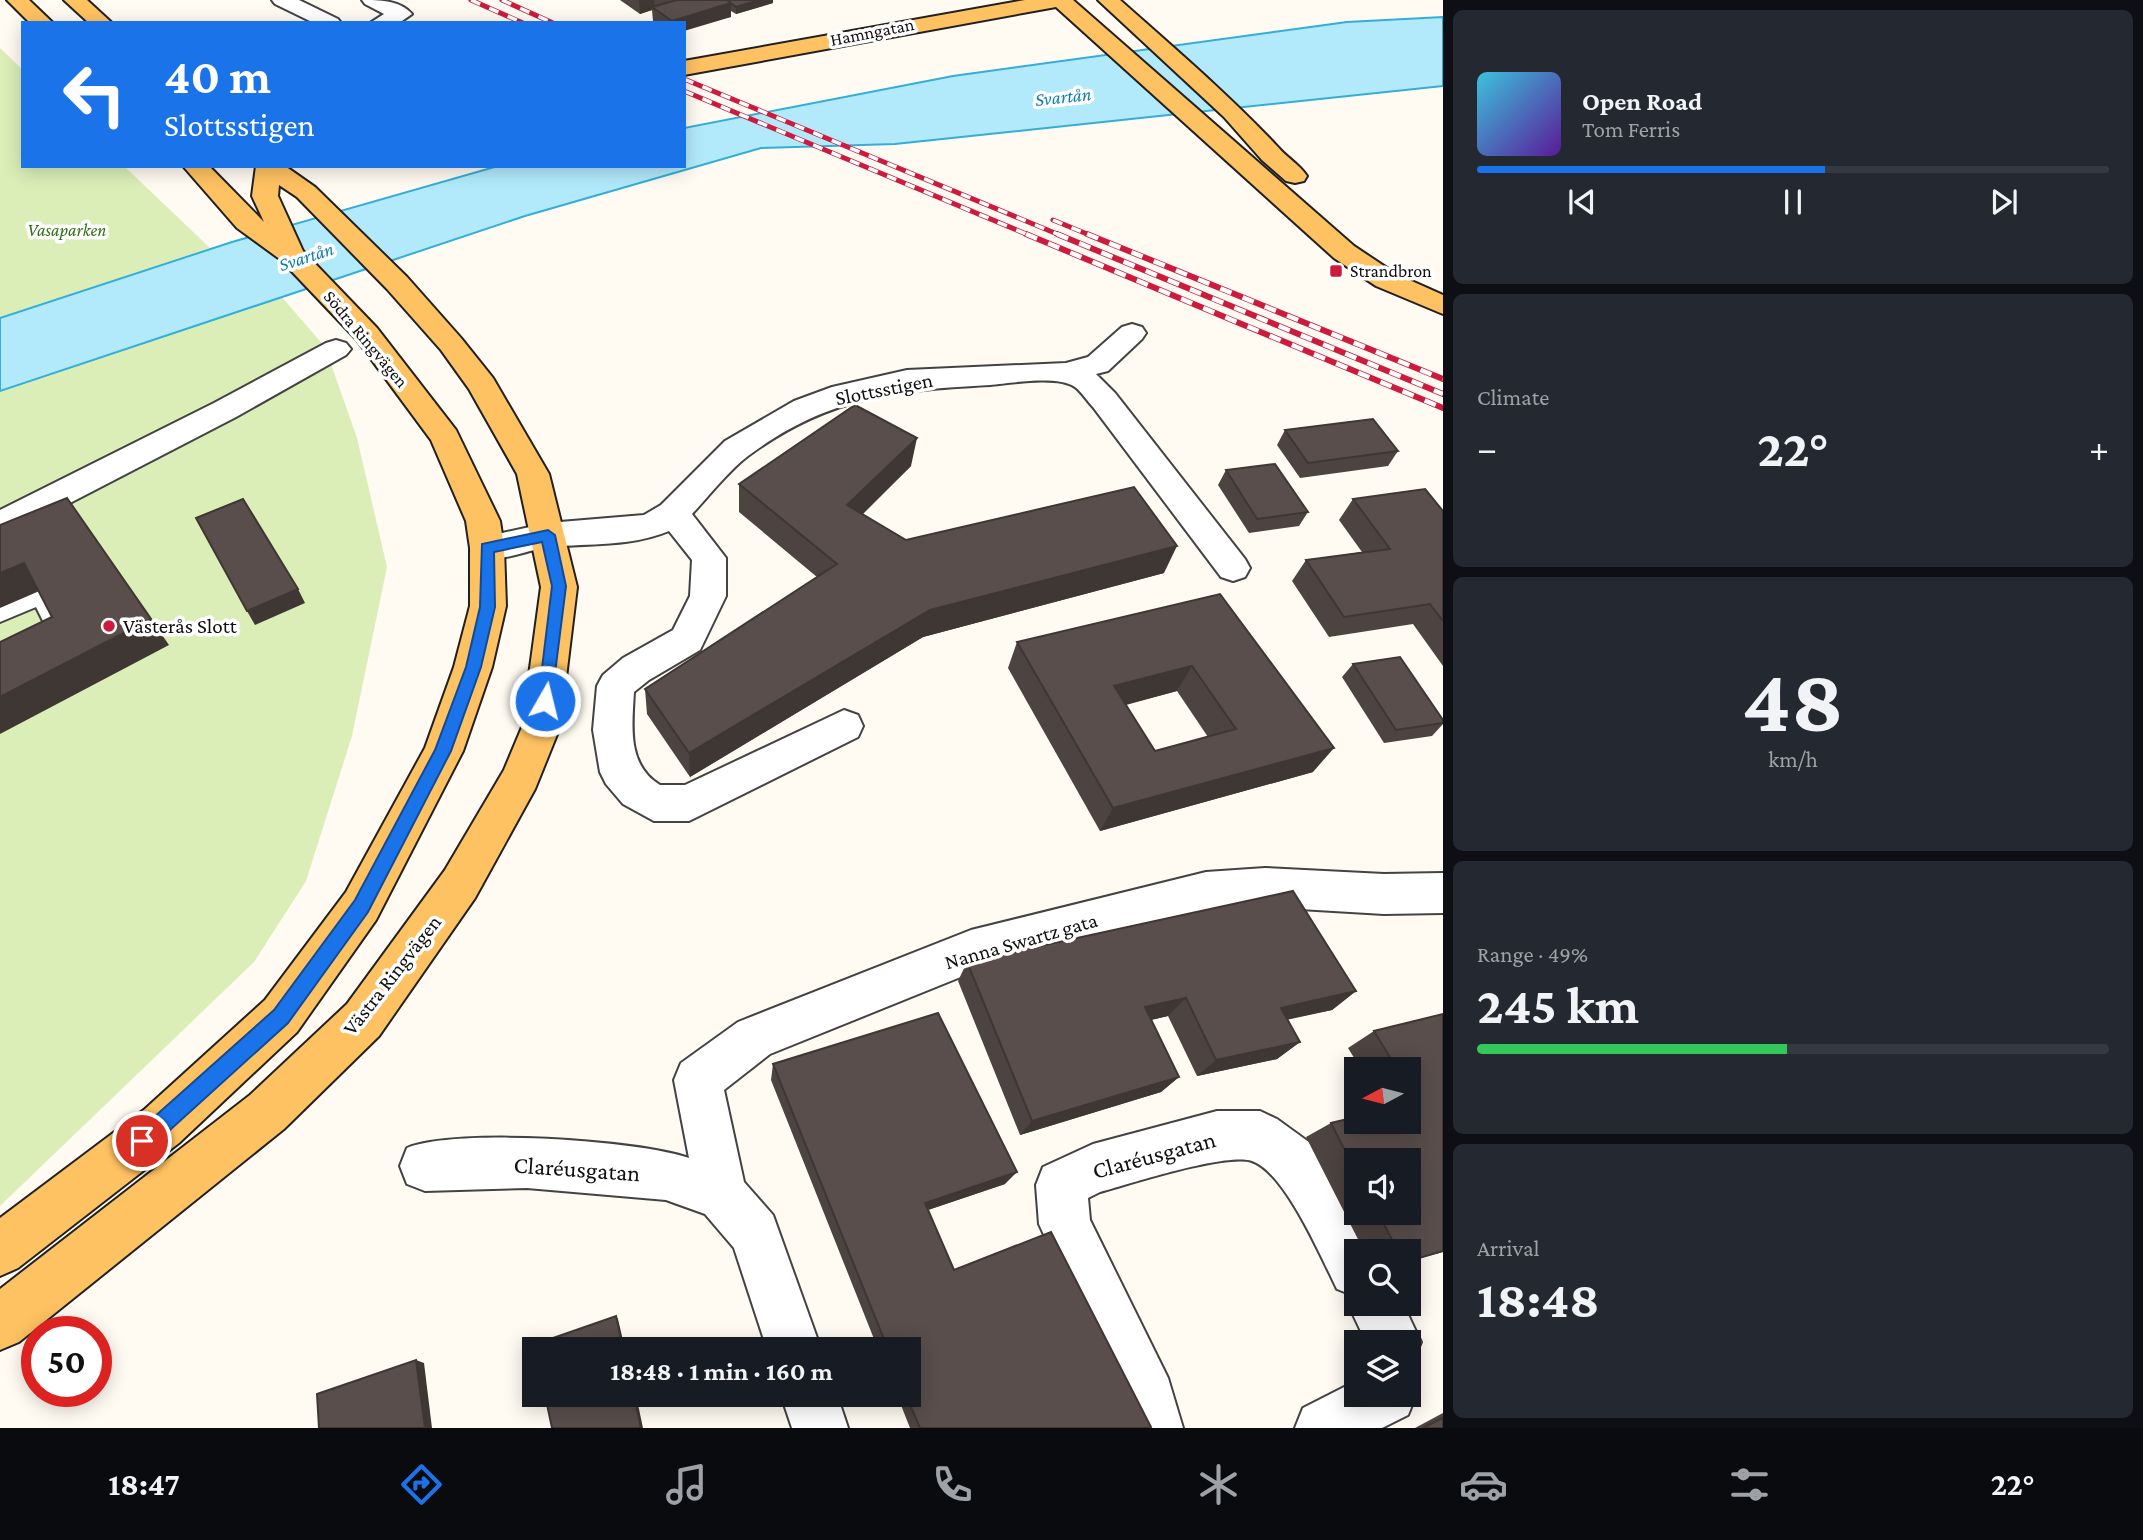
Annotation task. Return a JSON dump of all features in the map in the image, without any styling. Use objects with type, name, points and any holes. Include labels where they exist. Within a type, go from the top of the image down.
[{"type":"main road","points":[[17,0],[41,21]]},
{"type":"main road","points":[[74,0],[100,21]]},
{"type":"main road","points":[[1061,0],[1344,252],[1386,280],[1443,306]]},
{"type":"main road","points":[[1061,0],[1088,4],[1144,42],[1334,210]]},
{"type":"main road","name":"Hamngatan","points":[[686,68],[935,20],[1004,3],[1061,0]]},
{"type":"main road","points":[[1108,0],[1144,42]]},
{"type":"main road","points":[[1004,3],[1063,17],[1106,40]]},
{"type":"main road","name":"Södra Ringvägen","points":[[197,168],[246,222],[267,226],[367,334],[445,437],[483,521],[487,548]]},
{"type":"main road","points":[[267,226],[265,196],[271,168]]},
{"type":"main road","points":[[274,168],[313,199],[387,273],[451,344],[482,385],[533,474],[548,535]]},
{"type":"main road","points":[[313,199],[309,178],[316,168]]},
{"type":"main road","points":[[1366,237],[1443,297]]},
{"type":"main road","name":"Västra Ringvägen","points":[[0,1323],[267,1112],[363,1020],[460,884],[521,778],[541,727],[559,586],[548,535]]},
{"type":"main road","points":[[0,1250],[162,1126],[281,1016],[361,906],[443,751],[473,667],[488,607],[487,548]]},
{"type":"street","points":[[282,0],[327,21]]},
{"type":"street","points":[[372,0],[402,14],[385,21]]},
{"type":"street","points":[[1066,373],[1098,364],[1132,333]]},
{"type":"street","points":[[0,524],[225,410],[336,349]]},
{"type":"street","name":"Slottsstigen","points":[[487,548],[548,535],[633,530],[655,524],[673,513],[736,449],[805,408],[843,394],[907,380],[995,373],[1066,373]]},
{"type":"street","points":[[1066,373],[1084,380],[1104,400],[1233,568]]},
{"type":"street","points":[[673,513],[709,558],[708,597],[687,640],[636,669],[616,686],[612,730],[620,772],[637,792],[654,803],[689,803],[845,726]]},
{"type":"street","points":[[0,608],[44,589],[73,643],[0,678]]},
{"type":"street","name":"Nanna Swartz gata","points":[[722,1195],[698,1080],[754,1038],[971,951],[1206,892],[1268,886],[1404,897],[1443,893]]},
{"type":"street","name":"Claréusgatan","points":[[1155,1428],[1148,1398],[1065,1224],[1061,1185],[1093,1169],[1217,1136],[1260,1136],[1299,1166],[1344,1248]]},
{"type":"street","name":"Claréusgatan","points":[[425,1166],[527,1163],[666,1175],[722,1195],[755,1233],[790,1337]]},
{"type":"street","points":[[813,1407],[820,1428]]},
{"type":"street","points":[[1323,1428],[1364,1407]]},
{"type":"green space","name":"Vasaparken","points":[[0,48],[21,68],[21,168],[126,168],[210,248],[0,318]]},
{"type":"green space","points":[[281,296],[325,347],[357,438],[387,567],[352,736],[306,881],[254,962],[0,1206],[0,391]]},
{"type":"water","name":"Svartån","points":[[1443,17],[1443,86],[895,144],[761,148],[525,216],[0,391],[0,318],[232,242],[491,168],[686,168],[686,128],[953,76],[1347,22]]},
{"type":"building","points":[[677,0],[727,0],[731,3],[672,21],[652,7]]},
{"type":"building","points":[[727,0],[759,0],[736,7]]},
{"type":"building","points":[[855,405],[917,438],[847,505],[906,540],[1134,487],[1177,546],[930,610],[689,753],[645,689],[837,564],[739,484]]},
{"type":"building","points":[[1373,419],[1398,451],[1308,463],[1285,430]]},
{"type":"building","points":[[1275,464],[1308,512],[1257,519],[1226,470]]},
{"type":"building","points":[[1425,489],[1443,511],[1443,621],[1430,604],[1344,617],[1306,560],[1390,549],[1353,499]]},
{"type":"building","name":"Västerås Slott","points":[[67,498],[151,619],[0,697],[0,642],[52,617],[24,563],[0,573],[0,525]]},
{"type":"building","points":[[243,499],[298,589],[247,611],[196,518]]},
{"type":"building","points":[[1220,594],[1334,748],[1113,808],[1017,642]],"holes":[[[1192,666],[1236,729],[1155,751],[1114,686]]]},
{"type":"building","points":[[1400,657],[1443,723],[1396,730],[1353,664]]},
{"type":"building","points":[[1293,891],[1356,991],[1281,1008],[1300,1042],[1216,1060],[1186,998],[1145,1007],[1179,1077],[1032,1121],[967,962]]},
{"type":"building","points":[[938,1013],[1017,1172],[925,1203],[954,1270],[1051,1232],[1151,1427],[920,1428],[911,1407],[921,1407],[921,1337],[883,1337],[773,1064]]},
{"type":"building","points":[[1443,1014],[1443,1251],[1421,1257],[1421,1239],[1392,1239],[1384,1225],[1421,1225],[1421,1148],[1344,1148],[1331,1123],[1344,1120],[1344,1134],[1421,1134],[1421,1057],[1390,1057],[1374,1031]]},
{"type":"building","points":[[616,1316],[620,1337],[556,1337]]},
{"type":"building","points":[[416,1360],[425,1428],[319,1428],[317,1394]]},
{"type":"building","points":[[548,1407],[637,1407],[641,1428],[552,1428]]},
{"type":"building","points":[[1443,1418],[1443,1428],[1423,1428]]},
{"type":"railway","points":[[471,0],[518,21]]},
{"type":"railway","points":[[502,0],[549,21]]},
{"type":"railway","points":[[686,80],[1062,236]]},
{"type":"railway","points":[[686,92],[1031,236]]},
{"type":"railway","points":[[1053,220],[1092,236]]},
{"type":"railway","points":[[1026,234],[1443,408]]},
{"type":"railway","points":[[1057,234],[1443,394]]},
{"type":"railway","points":[[1087,234],[1443,379]]},
{"type":"place","name":"Strandbron","points":[[1336,271]]},
{"type":"place","name":"Västerås Slott","points":[[109,626]]},
{"type":"route","points":[[142,1141],[162,1126],[281,1016],[361,906],[443,751],[473,667],[488,607],[487,548],[548,535],[559,586],[545,701]]}]
